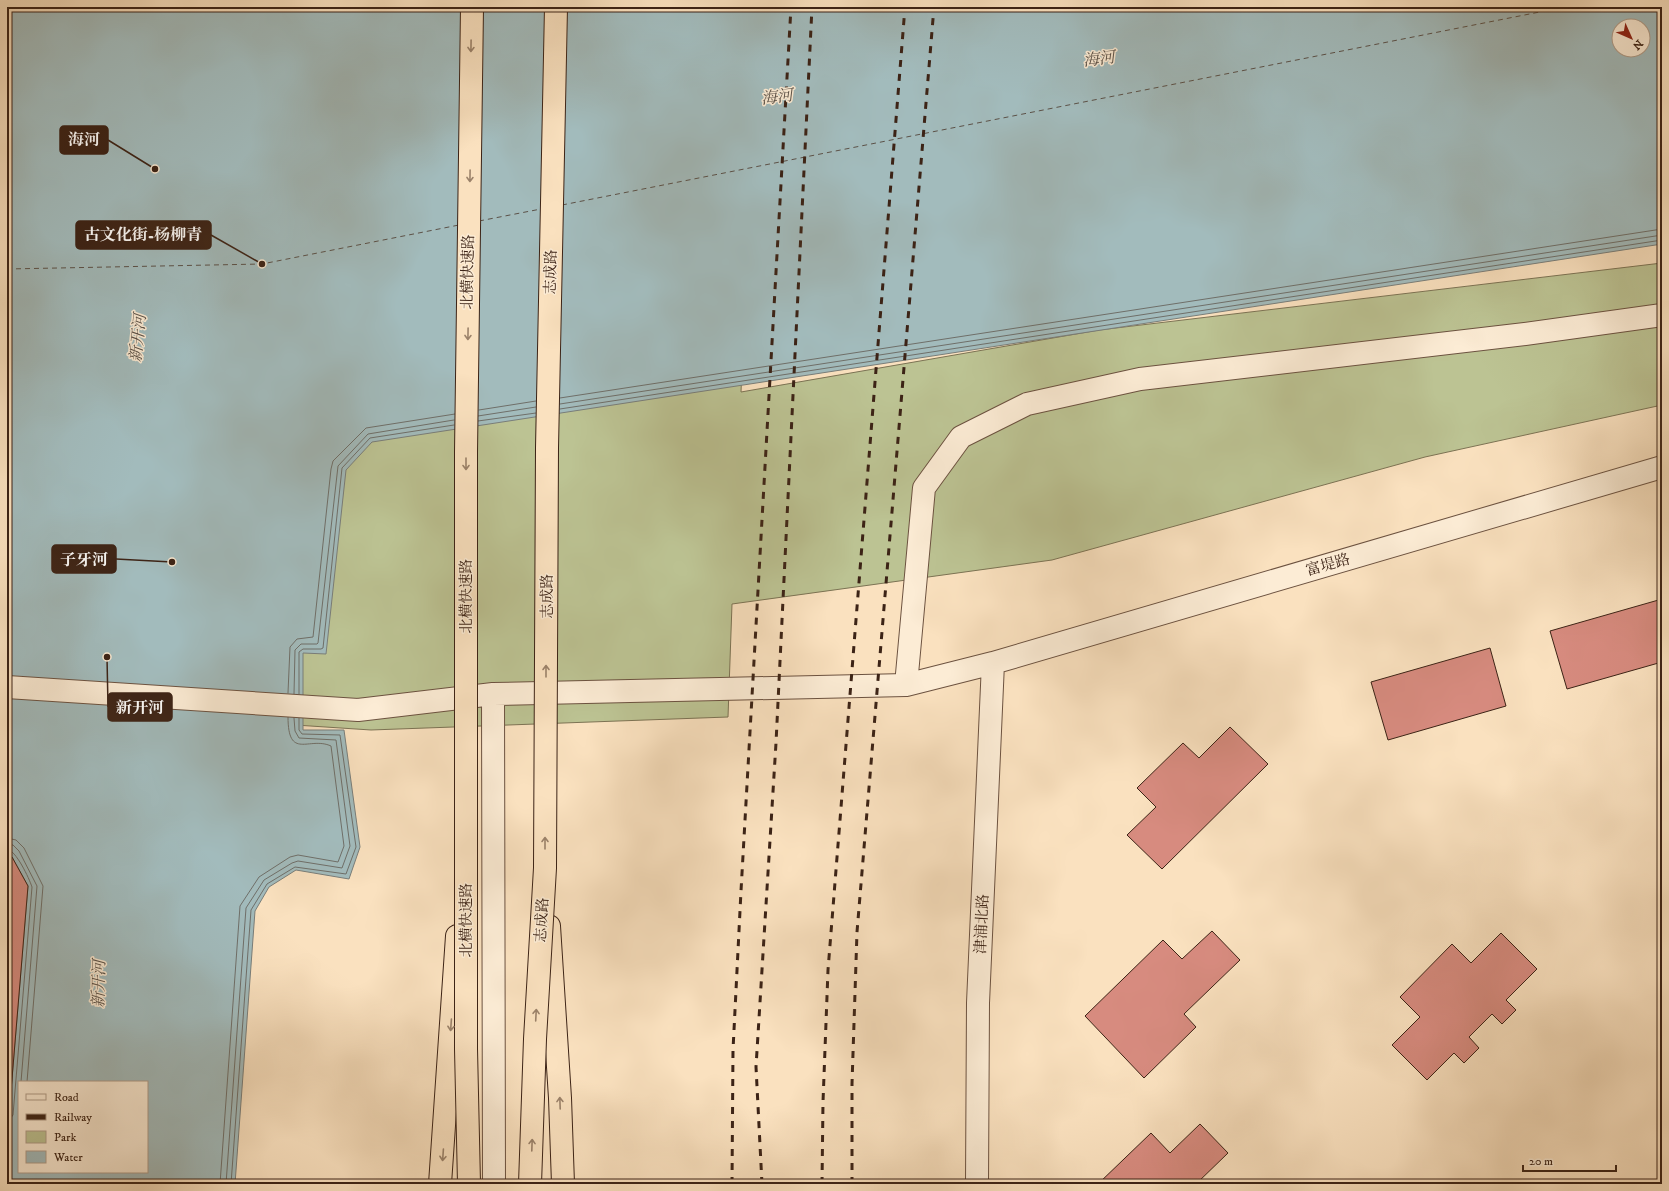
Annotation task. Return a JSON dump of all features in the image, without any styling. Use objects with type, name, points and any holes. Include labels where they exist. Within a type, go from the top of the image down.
[{"type":"highway","name":"北横快速路","points":[[469,1184],[466,1049],[466,452],[472,7]]},
{"type":"highway","name":"志成路","points":[[530,1184],[535,1039],[545,868],[547,456],[556,7]]},
{"type":"highway","points":[[440,1184],[466,791]]},
{"type":"highway","points":[[545,868],[560,1098],[563,1184]]},
{"type":"street","points":[[906,684],[924,488],[961,438],[1027,404],[1140,379],[1525,334],[1662,314]]},
{"type":"street","name":"富堤路","points":[[7,687],[358,710],[493,694],[906,684],[993,663],[1662,467]]},
{"type":"street","name":"津浦北路","points":[[977,1184],[978,1004],[993,663]]},
{"type":"street","points":[[493,694],[494,1184]]},
{"type":"green space","points":[[7,7],[757,7],[741,392],[1099,330],[1662,263],[1662,405],[1425,457],[1052,560],[732,604],[728,717],[371,730],[7,706]]},
{"type":"water","points":[[7,7],[1662,7],[1662,244],[372,442],[346,470],[326,654],[303,653],[303,730],[344,730],[360,847],[349,879],[296,870],[269,887],[255,911],[235,1184],[7,1184],[7,1139],[28,886],[12,857],[7,852]]},
{"type":"building","points":[[1662,599],[1662,662],[1567,689],[1550,631]]},
{"type":"building","points":[[1490,648],[1506,706],[1388,740],[1371,682]]},
{"type":"building","points":[[1230,727],[1268,764],[1162,869],[1127,835],[1156,807],[1137,788],[1183,743],[1199,758]]},
{"type":"building","points":[[7,852],[12,857],[28,886],[7,1139]]},
{"type":"building","points":[[1212,931],[1240,960],[1184,1014],[1196,1027],[1144,1078],[1085,1016],[1163,940],[1182,959]]},
{"type":"building","points":[[1501,933],[1537,969],[1506,1000],[1516,1010],[1502,1024],[1492,1014],[1469,1037],[1479,1048],[1464,1063],[1454,1053],[1427,1080],[1392,1045],[1420,1017],[1400,997],[1452,944],[1471,963]]},
{"type":"building","points":[[1200,1124],[1228,1153],[1196,1184],[1098,1184],[1151,1133],[1170,1153]]},
{"type":"ferry route","points":[[562,205],[1565,7]]},
{"type":"ferry route","points":[[479,221],[541,209]]},
{"type":"ferry route","points":[[7,269],[262,264],[459,225]]},
{"type":"railway","points":[[732,1184],[733,1050],[791,7]]},
{"type":"railway","points":[[762,1184],[756,1067],[776,743],[812,7]]},
{"type":"railway","points":[[822,1184],[823,1102],[828,970],[905,7]]},
{"type":"railway","points":[[852,1184],[852,1084],[857,932],[934,7]]},
{"type":"place","name":"海河","points":[[155,169]]},
{"type":"place","name":"古文化街-杨柳青","points":[[262,264]]},
{"type":"place","name":"子牙河","points":[[172,562]]},
{"type":"place","name":"新开河","points":[[107,657]]}]
